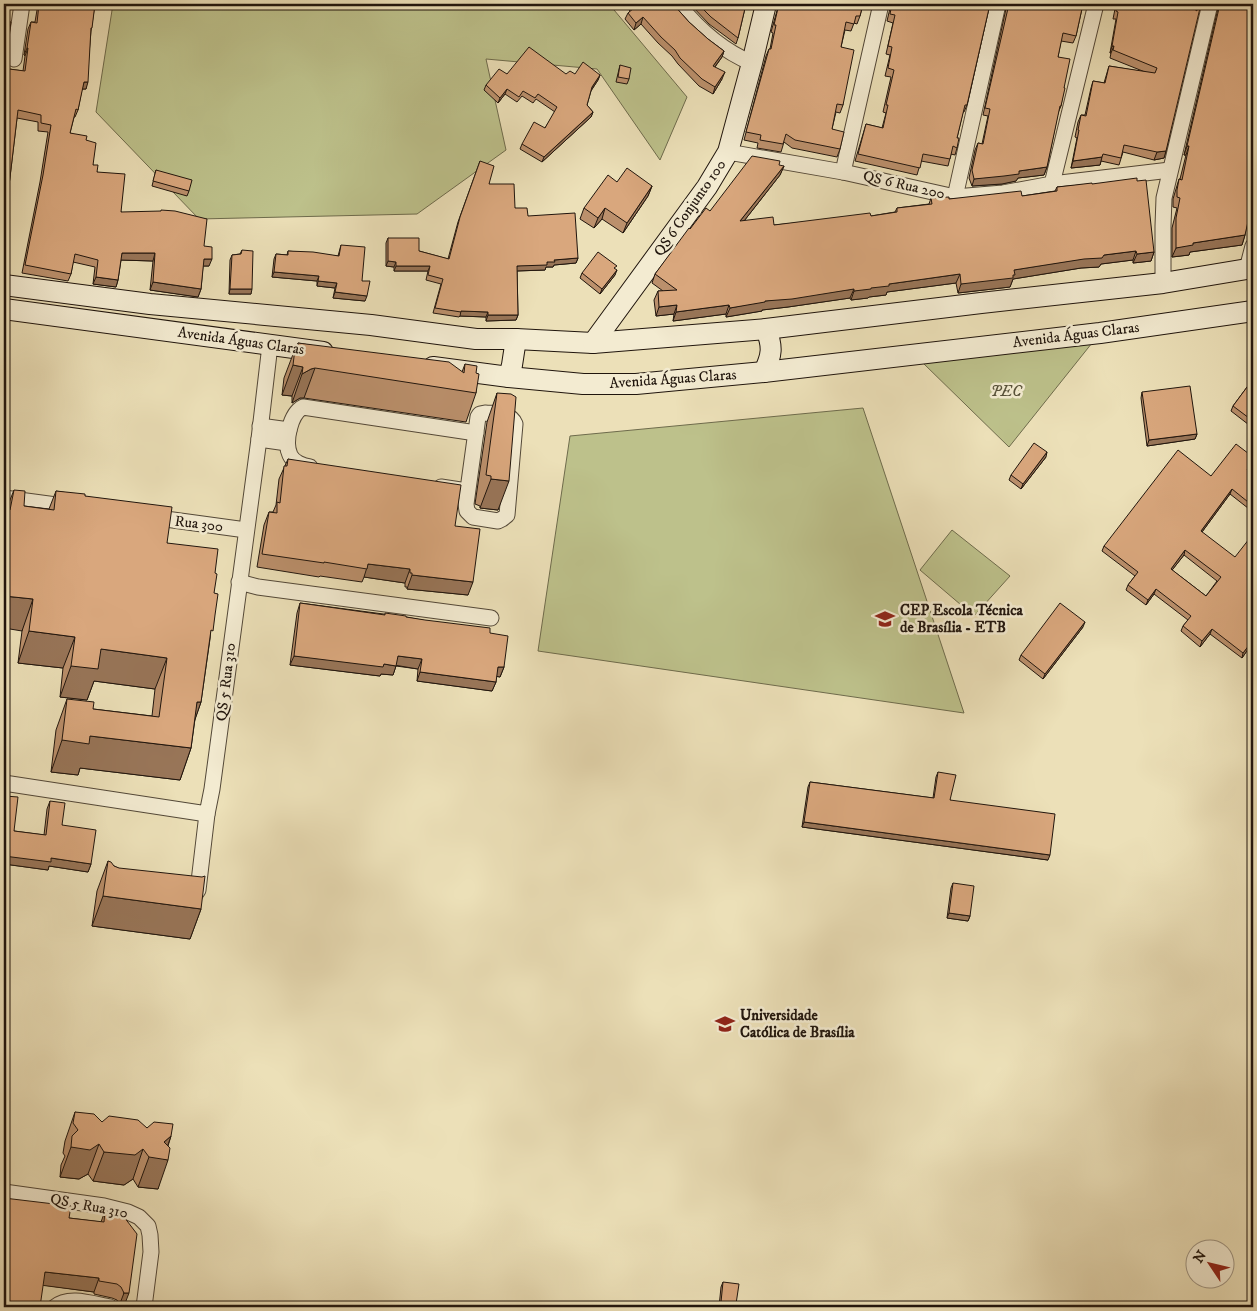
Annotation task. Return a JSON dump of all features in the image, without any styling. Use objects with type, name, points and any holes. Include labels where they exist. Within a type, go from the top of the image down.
[{"type":"main road","name":"QS 6 Conjunto 100","points":[[593,343],[707,187],[728,152],[766,4]]},
{"type":"main road","name":"Avenida Águas Claras","points":[[4,285],[150,304],[371,325],[476,339],[593,343],[766,329],[1163,283],[1250,269]]},
{"type":"main road","name":"Avenida Águas Claras","points":[[4,308],[345,355]]},
{"type":"main road","name":"Avenida Águas Claras","points":[[419,365],[509,377],[583,384],[636,384],[764,372],[1100,333],[1253,311]]},
{"type":"main road","points":[[614,314],[620,341]]},
{"type":"main road","points":[[764,372],[772,351],[766,329]]},
{"type":"main road","points":[[509,377],[516,339]]},
{"type":"street","points":[[14,59],[22,4]]},
{"type":"street","points":[[678,4],[691,20],[716,41],[736,56],[752,63]]},
{"type":"street","points":[[843,172],[881,4]]},
{"type":"street","points":[[955,197],[998,4]]},
{"type":"street","points":[[1052,184],[1096,4]]},
{"type":"street","points":[[1163,283],[1164,198],[1210,4]]},
{"type":"street","name":"QS 6 Rua 200","points":[[728,152],[843,172],[955,197],[1170,170]]},
{"type":"street","points":[[1250,269],[1253,246]]},
{"type":"street","name":"QS 5 Rua 310","points":[[182,896],[192,897],[198,890],[270,345]]},
{"type":"street","points":[[325,469],[306,466],[292,459],[290,455],[288,436],[297,411],[302,407],[476,434]]},
{"type":"street","points":[[483,413],[507,415],[515,424],[505,518],[498,521],[470,515],[466,504],[467,491],[478,417],[483,413]]},
{"type":"street","points":[[259,433],[288,436]]},
{"type":"street","points":[[429,485],[467,491]]},
{"type":"street","points":[[4,498],[81,508]]},
{"type":"street","name":"Rua 300","points":[[140,516],[246,530]]},
{"type":"street","points":[[239,582],[258,587],[491,618]]},
{"type":"street","points":[[4,783],[207,814]]},
{"type":"street","name":"QS 5 Rua 310","points":[[4,1192],[104,1206],[139,1217],[148,1226],[151,1252],[144,1307]]},
{"type":"street","points":[[55,1307],[63,1302],[74,1301],[110,1307]]},
{"type":"green space","points":[[113,4],[609,4],[687,97],[660,160],[597,69],[486,59],[506,150],[417,214],[199,219],[96,112]]},
{"type":"green space","name":"PEC","points":[[1092,343],[1009,447],[923,363]]},
{"type":"green space","points":[[863,408],[964,713],[538,651],[570,436]]},
{"type":"green space","points":[[952,530],[1010,576],[974,616],[920,570]]},
{"type":"building","points":[[39,4],[95,4],[91,28],[88,82],[84,82],[78,110],[76,109],[70,133],[87,136],[86,140],[96,143],[93,165],[98,165],[97,172],[125,174],[121,212],[175,211],[207,219],[204,246],[212,247],[212,259],[204,259],[201,289],[153,282],[155,253],[122,253],[118,280],[96,277],[98,260],[75,254],[71,274],[25,265],[51,125],[41,123],[41,115],[18,110],[8,194],[4,194],[4,109],[9,69],[25,71],[31,22],[37,23]]},
{"type":"building","points":[[632,4],[673,4],[689,22],[724,51],[713,66],[725,72],[715,87],[702,79],[680,58],[675,50],[643,17],[636,23],[628,13],[634,8]]},
{"type":"building","points":[[698,4],[746,4],[738,38],[711,17]]},
{"type":"building","points":[[779,4],[863,4],[860,16],[856,16],[854,24],[846,22],[841,47],[854,50],[843,105],[837,104],[832,129],[844,132],[840,149],[795,140],[786,134],[783,144],[760,140],[761,135],[746,132],[769,49],[771,49]]},
{"type":"building","points":[[892,4],[990,4],[967,105],[965,105],[957,138],[959,138],[957,148],[953,146],[950,159],[923,154],[920,168],[858,154],[866,124],[883,128],[894,70],[888,68],[892,47],[888,46],[895,15],[890,14]]},
{"type":"building","points":[[1009,4],[1083,4],[1076,36],[1063,33],[1058,57],[1070,59],[1047,167],[1019,171],[1019,174],[974,179],[972,170],[978,143],[983,144],[990,109],[985,108]]},
{"type":"building","points":[[1117,4],[1197,4],[1196,11],[1200,8],[1166,151],[1157,152],[1124,145],[1121,158],[1103,154],[1102,157],[1073,161],[1081,115],[1086,116],[1093,81],[1105,83],[1109,66],[1155,73],[1157,68],[1113,50],[1114,46],[1112,46],[1118,12],[1116,11]]},
{"type":"building","points":[[1220,4],[1253,4],[1253,211],[1251,208],[1245,235],[1193,243],[1193,245],[1176,248],[1176,218],[1180,198],[1177,197],[1177,190],[1179,179],[1182,180],[1189,146],[1187,146]]},
{"type":"building","points":[[5,21],[11,22],[7,49],[4,48]]},
{"type":"building","points":[[529,47],[566,74],[570,71],[575,74],[583,62],[600,75],[592,87],[587,105],[593,112],[544,157],[522,144],[534,122],[545,128],[557,107],[538,94],[535,98],[523,91],[519,97],[507,89],[500,98],[486,85],[499,69],[507,74]]},
{"type":"building","points":[[620,65],[631,68],[629,79],[618,77]]},
{"type":"building","points":[[752,156],[780,161],[779,165],[784,166],[740,221],[773,217],[774,225],[870,213],[871,216],[897,212],[897,208],[932,204],[931,198],[949,197],[949,199],[1021,191],[1022,196],[1057,191],[1057,187],[1137,178],[1137,181],[1146,180],[1154,252],[1137,254],[1136,251],[1104,255],[1102,258],[1014,270],[1015,275],[1013,275],[1013,278],[961,284],[960,274],[889,284],[889,286],[871,289],[854,291],[854,289],[792,299],[765,301],[730,308],[729,305],[676,312],[677,305],[659,307],[658,291],[677,290],[655,274],[689,228],[706,208],[710,211]]},
{"type":"building","points":[[480,161],[494,166],[489,184],[514,184],[515,208],[527,208],[528,216],[575,213],[578,258],[554,260],[555,262],[547,262],[547,265],[517,266],[518,315],[488,315],[488,312],[461,312],[435,308],[443,279],[428,275],[430,266],[396,266],[396,262],[388,261],[388,238],[419,238],[419,251],[449,259],[460,217]]},
{"type":"building","points":[[627,168],[652,186],[627,223],[605,208],[598,218],[584,208],[608,175],[617,182]]},
{"type":"building","points":[[156,170],[192,180],[189,191],[153,181]]},
{"type":"building","points":[[341,245],[365,247],[362,281],[370,281],[367,296],[335,292],[337,283],[318,281],[319,276],[274,272],[276,254],[288,255],[288,251],[339,256]]},
{"type":"building","points":[[242,250],[253,251],[252,289],[230,289],[232,255],[241,254]]},
{"type":"building","points":[[598,252],[617,266],[614,268],[617,270],[602,289],[582,273]]},
{"type":"building","points":[[298,343],[449,362],[464,373],[465,364],[477,366],[476,373],[479,374],[476,393],[315,368],[302,374],[303,367],[293,365],[295,349],[298,349]]},
{"type":"building","points":[[1253,379],[1253,421],[1233,406]]},
{"type":"building","points":[[1190,386],[1197,434],[1149,440],[1142,392]]},
{"type":"building","points":[[497,393],[511,394],[516,397],[509,481],[491,479],[491,476],[486,475]]},
{"type":"building","points":[[1034,443],[1047,452],[1023,484],[1011,475]]},
{"type":"building","points":[[1236,444],[1253,457],[1253,462],[1247,470],[1253,474],[1253,506],[1232,489],[1201,531],[1235,557],[1253,534],[1253,640],[1243,653],[1212,629],[1202,641],[1183,626],[1191,616],[1156,589],[1148,600],[1128,585],[1138,572],[1104,546],[1178,450],[1211,476]],"holes":[[[1185,550],[1221,577],[1206,596],[1171,569]]]},
{"type":"building","points":[[288,459],[461,485],[455,526],[480,529],[473,582],[412,575],[410,569],[368,564],[367,569],[262,554],[269,512],[277,513],[277,502],[280,503],[284,466],[287,466]]},
{"type":"building","points":[[14,490],[25,491],[24,506],[54,510],[56,491],[172,507],[167,543],[218,549],[214,593],[218,594],[213,631],[211,630],[201,702],[197,702],[191,748],[90,736],[89,744],[62,740],[67,699],[94,702],[93,709],[159,717],[167,658],[101,649],[98,669],[71,666],[75,637],[29,631],[33,599],[4,596],[4,509],[10,510]]},
{"type":"building","points":[[300,603],[490,628],[490,633],[508,636],[504,667],[498,667],[496,682],[420,672],[422,659],[398,656],[396,666],[384,664],[383,667],[294,656]]},
{"type":"building","points":[[1060,603],[1085,622],[1045,674],[1021,655]]},
{"type":"building","points":[[938,772],[956,775],[950,800],[1055,814],[1050,855],[804,822],[810,782],[934,798]]},
{"type":"building","points":[[5,796],[18,797],[14,831],[46,835],[50,801],[65,803],[62,825],[96,830],[91,864],[51,858],[51,862],[4,856]]},
{"type":"building","points":[[108,861],[119,868],[205,876],[201,909],[103,896]]},
{"type":"building","points":[[953,883],[974,886],[970,916],[949,913]]},
{"type":"building","points":[[75,1112],[94,1114],[102,1122],[109,1116],[138,1120],[147,1128],[154,1122],[173,1124],[171,1136],[164,1142],[170,1148],[168,1160],[149,1157],[143,1149],[135,1155],[104,1152],[99,1144],[90,1150],[71,1147],[72,1136],[78,1130],[73,1123]]},
{"type":"building","points":[[4,1198],[71,1206],[69,1218],[104,1222],[105,1211],[121,1213],[137,1234],[129,1293],[124,1293],[117,1284],[99,1281],[99,1278],[45,1272],[40,1307],[4,1307]]},
{"type":"building","points":[[723,1282],[739,1284],[736,1304],[721,1302]]},
{"type":"building","points":[[79,1303],[94,1305],[95,1303],[112,1307],[78,1307]]},
{"type":"place","name":"CEP Escola Técnica de Brasília - ETB","points":[[885,619]]},
{"type":"place","name":"Universidade Católica de Brasília","points":[[725,1024]]}]
